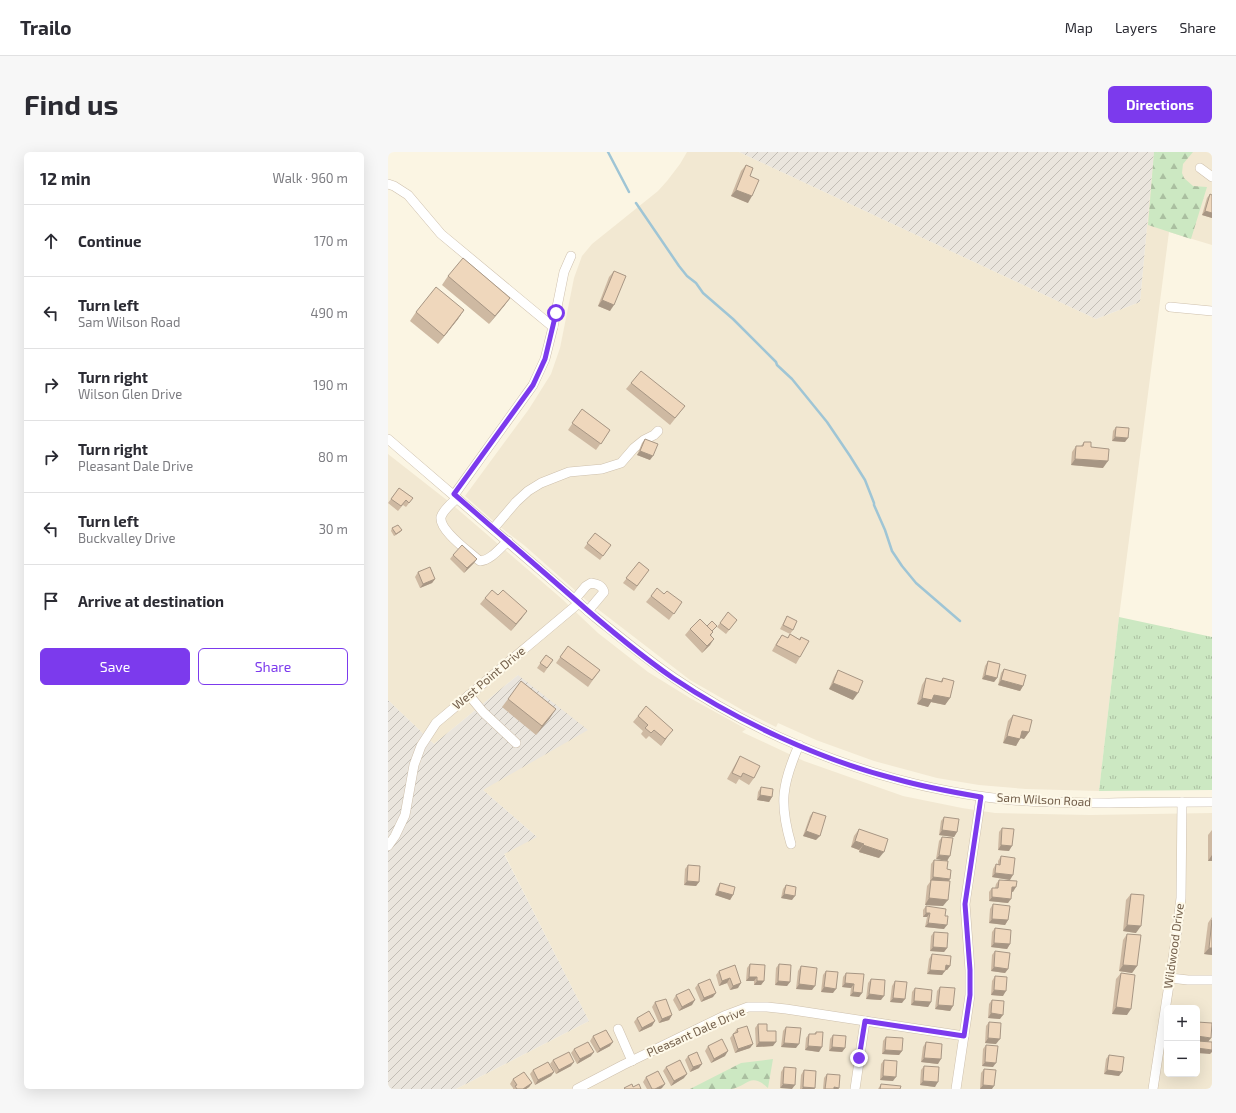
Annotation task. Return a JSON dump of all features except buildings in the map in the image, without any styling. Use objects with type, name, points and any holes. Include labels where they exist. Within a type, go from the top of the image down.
[{"type":"street","points":[[1200,168],[1212,177]]},
{"type":"street","points":[[388,184],[408,195],[442,234],[553,327]]},
{"type":"street","points":[[508,541],[492,556],[484,561],[480,561],[452,537],[444,528],[441,518],[533,385],[545,359],[564,272],[571,256]]},
{"type":"street","points":[[1170,307],[1212,311]]},
{"type":"street","points":[[493,529],[516,502],[528,491],[541,483],[570,472],[602,469],[621,463],[634,448],[658,431]]},
{"type":"street","name":"Sam Wilson Road","points":[[388,439],[588,611],[656,666],[690,689],[742,719],[799,745],[836,760],[895,779],[936,789],[981,797],[1067,803],[1212,802]]},
{"type":"street","name":"West Point Drive","points":[[388,846],[395,836],[405,815],[414,765],[421,746],[436,723],[577,601],[586,586],[591,583],[599,585],[603,588],[604,592],[588,611]]},
{"type":"street","points":[[469,696],[483,712],[516,743]]},
{"type":"street","points":[[791,844],[786,825],[783,797],[785,783],[799,745]]},
{"type":"street","points":[[956,1089],[970,995],[970,970],[965,904],[981,797]]},
{"type":"street","name":"Wildwood Drive","points":[[1153,1089],[1176,939],[1180,898],[1182,802]]},
{"type":"street","points":[[1170,978],[1212,980]]},
{"type":"street","name":"Pleasant Dale Drive","points":[[578,1089],[704,1025],[748,1008],[767,1007],[786,1009],[964,1036]]},
{"type":"street","points":[[855,1089],[865,1021]]},
{"type":"street","points":[[618,1029],[632,1061]]},
{"type":"shaded area","points":[[687,152],[739,152],[1096,319],[1140,302],[1154,152],[1212,152],[1212,245],[1169,232],[1119,617],[1099,791],[1026,789],[979,785],[937,778],[874,761],[816,740],[778,723],[776,727],[744,711],[690,680],[586,600],[465,496],[529,409],[551,374],[560,348],[574,278],[582,256],[592,244],[658,191],[680,164]]},
{"type":"shaded area","points":[[739,152],[1154,152],[1140,302],[1096,319]]},
{"type":"shaded area","points":[[388,454],[448,501],[562,599],[598,633],[648,672],[690,698],[746,729],[742,732],[804,761],[903,796],[995,813],[1090,815],[1212,813],[1212,1089],[456,1089],[589,1021],[504,853],[536,836],[483,790],[518,675],[434,744],[388,700]]},
{"type":"shaded area","points":[[518,675],[588,730],[483,790],[537,837],[504,854],[589,1021],[456,1089],[388,1089],[388,700],[434,744]]},
{"type":"green space","points":[[1154,152],[1193,152],[1183,164],[1182,173],[1184,178],[1193,186],[1207,187],[1191,239],[1148,225]]},
{"type":"green space","points":[[1119,617],[1212,637],[1212,790],[1099,791]]},
{"type":"green space","points":[[773,1059],[768,1088],[762,1083],[753,1080],[731,1089],[690,1089],[741,1063]]},
{"type":"waterway","points":[[608,152],[629,192]]},
{"type":"waterway","points":[[636,203],[687,276],[696,283],[703,293],[733,319],[776,362],[827,422],[865,480],[892,551],[902,566],[916,583],[960,621]]},
{"type":"route","points":[[556,313],[545,359],[533,385],[454,494],[629,645],[673,678],[724,709],[788,741],[836,760],[895,779],[936,789],[981,797],[965,904],[970,970],[970,995],[964,1036],[865,1021],[859,1058]]}]
